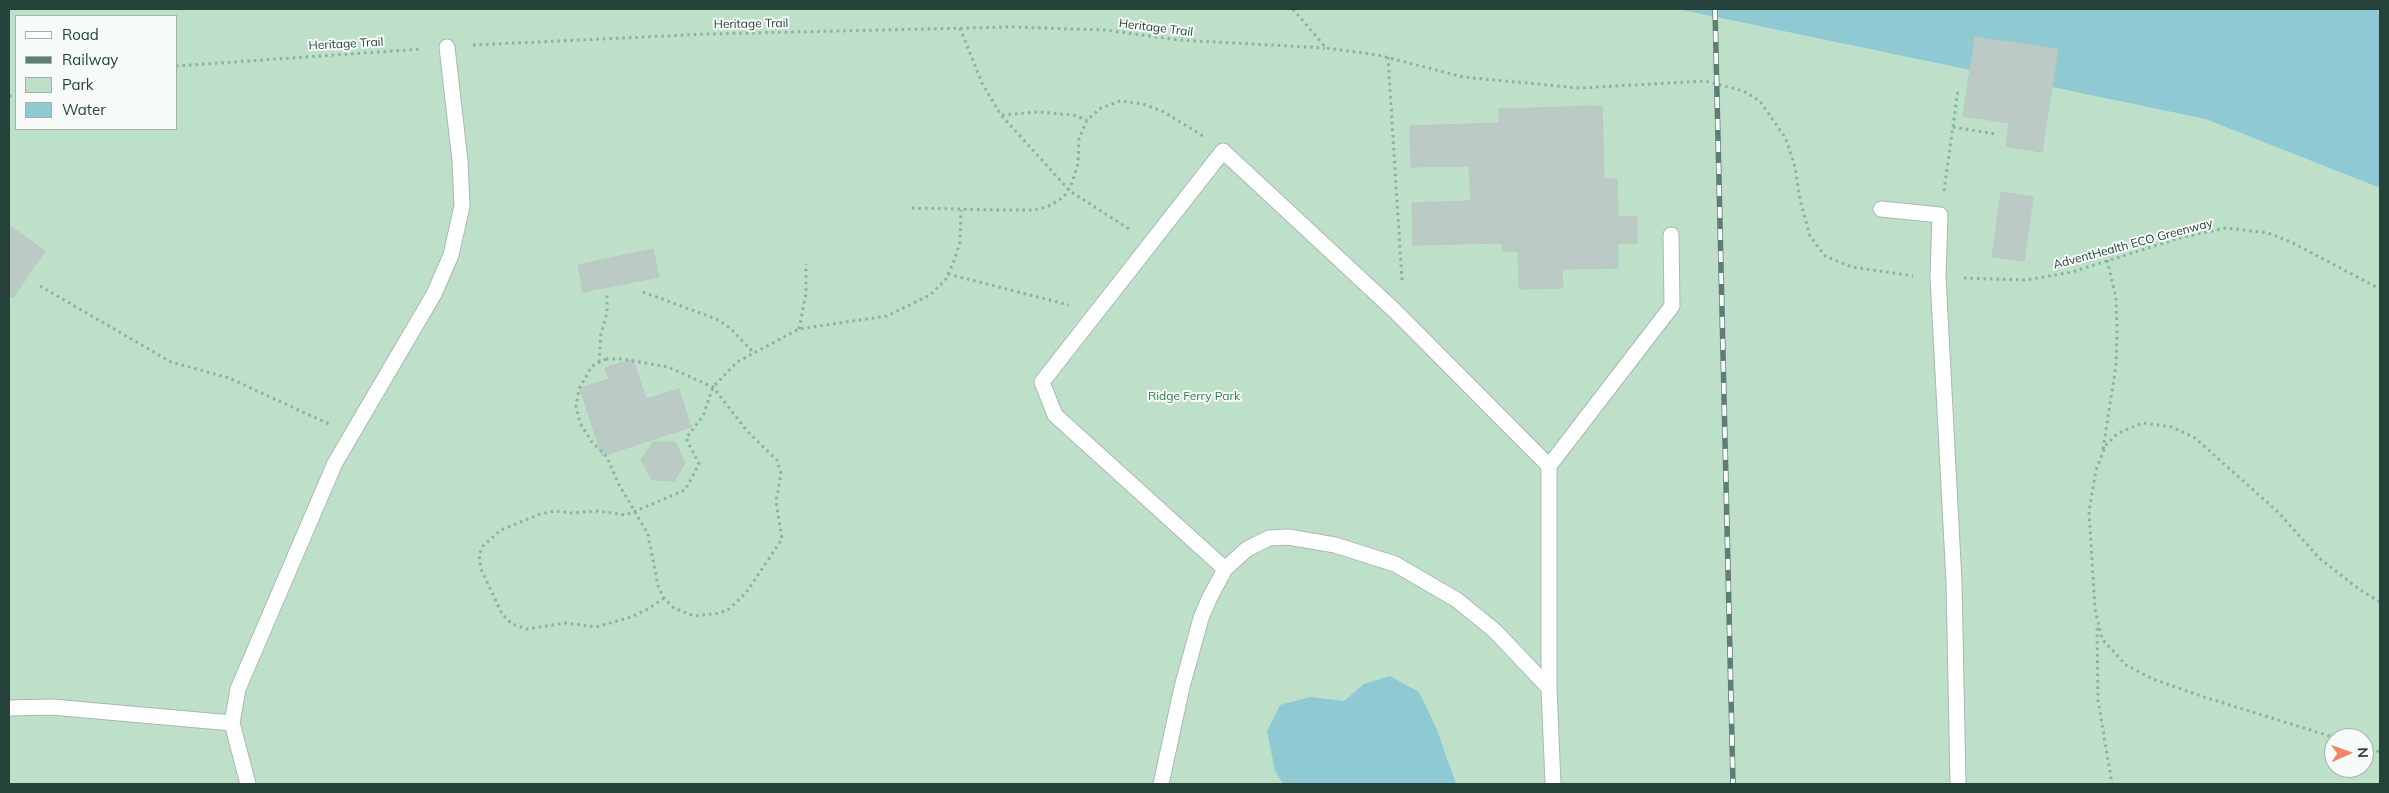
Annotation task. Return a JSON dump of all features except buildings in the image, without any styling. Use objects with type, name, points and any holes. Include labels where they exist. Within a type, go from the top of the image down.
[{"type":"lane","points":[[248,784],[232,723],[238,689],[314,509],[351,435],[434,294],[451,255],[462,206],[460,161],[447,47]]},
{"type":"lane","points":[[1225,569],[1056,415],[1042,382],[1223,152],[1404,320],[1548,466]]},
{"type":"lane","points":[[1880,209],[1940,215],[1938,277],[1954,582],[1958,784]]},
{"type":"lane","points":[[1553,784],[1549,688],[1548,466],[1672,306],[1671,236]]},
{"type":"lane","points":[[1161,784],[1182,687],[1201,618],[1225,569],[1248,549],[1269,538],[1288,537],[1335,545],[1395,564],[1457,600],[1495,631],[1549,688]]},
{"type":"lane","points":[[9,708],[52,706],[232,723]]},
{"type":"path","points":[[1293,9],[1326,48]]},
{"type":"path","name":"Heritage Trail","points":[[178,66],[447,47],[708,34],[1011,27],[1105,30],[1179,40],[1326,48]]},
{"type":"path","points":[[960,28],[982,83],[1001,115],[1070,192],[1151,244]]},
{"type":"path","name":"AdventHealth ECO Greenway","points":[[1326,48],[1388,57],[1463,77],[1579,88],[1705,81],[1743,91],[1760,101],[1786,139],[1795,167],[1800,200],[1810,236],[1824,256],[1852,267],[1902,275],[2026,280],[2072,272],[2107,260],[2226,228],[2250,230],[2291,242],[2380,289]]},
{"type":"path","points":[[1388,57],[1404,320]]},
{"type":"path","points":[[1940,215],[1958,90]]},
{"type":"path","points":[[912,208],[1033,210],[1047,207],[1064,197],[1072,183],[1078,164],[1079,140],[1087,120],[1101,108],[1120,101],[1143,104],[1164,112],[1188,126],[1223,152]]},
{"type":"path","points":[[1001,115],[1037,112],[1073,115],[1087,120]]},
{"type":"path","points":[[1952,128],[1996,134]]},
{"type":"path","points":[[664,598],[648,609],[631,617],[596,627],[566,623],[527,629],[512,624],[502,614],[481,569],[479,556],[483,546],[501,530],[540,514],[598,511],[626,515],[685,490],[699,464],[686,438],[703,416],[713,386],[736,362],[799,328],[888,316],[930,295],[948,274],[960,242],[961,210]]},
{"type":"path","points":[[2102,456],[2116,366],[2117,329],[2116,298],[2107,260]]},
{"type":"path","points":[[799,328],[806,293],[806,264]]},
{"type":"path","points":[[948,274],[1097,312]]},
{"type":"path","points":[[40,286],[171,362],[229,378],[351,435]]},
{"type":"path","points":[[643,292],[718,320],[754,353]]},
{"type":"path","points":[[599,362],[601,334],[608,313],[607,294]]},
{"type":"path","points":[[606,359],[646,362],[685,373],[713,386],[742,425],[776,460],[781,474],[776,502],[782,539],[746,593],[729,609],[710,616],[694,616],[674,608],[664,598],[658,586],[648,534],[618,483],[607,457],[592,442],[580,423],[576,406],[579,389],[592,366],[606,359]]},
{"type":"path","points":[[2112,784],[2098,700],[2097,620],[2089,511],[2096,470],[2106,445],[2118,433],[2143,423],[2172,427],[2195,438],[2278,512],[2319,558],[2359,589],[2380,602]]},
{"type":"path","points":[[2097,620],[2102,639],[2126,665],[2147,676],[2204,697],[2324,734]]},
{"type":"green space","name":"Ridge Ferry Park","points":[[9,9],[1677,9],[2205,119],[2380,188],[2380,784],[9,784]]},
{"type":"water","points":[[1677,9],[2380,9],[2380,188],[2205,119]]},
{"type":"water","points":[[1390,676],[1419,692],[1437,730],[1456,784],[1283,784],[1275,771],[1267,731],[1280,705],[1310,697],[1344,701],[1364,684]]},
{"type":"railway","points":[[1715,9],[1733,784]]}]
